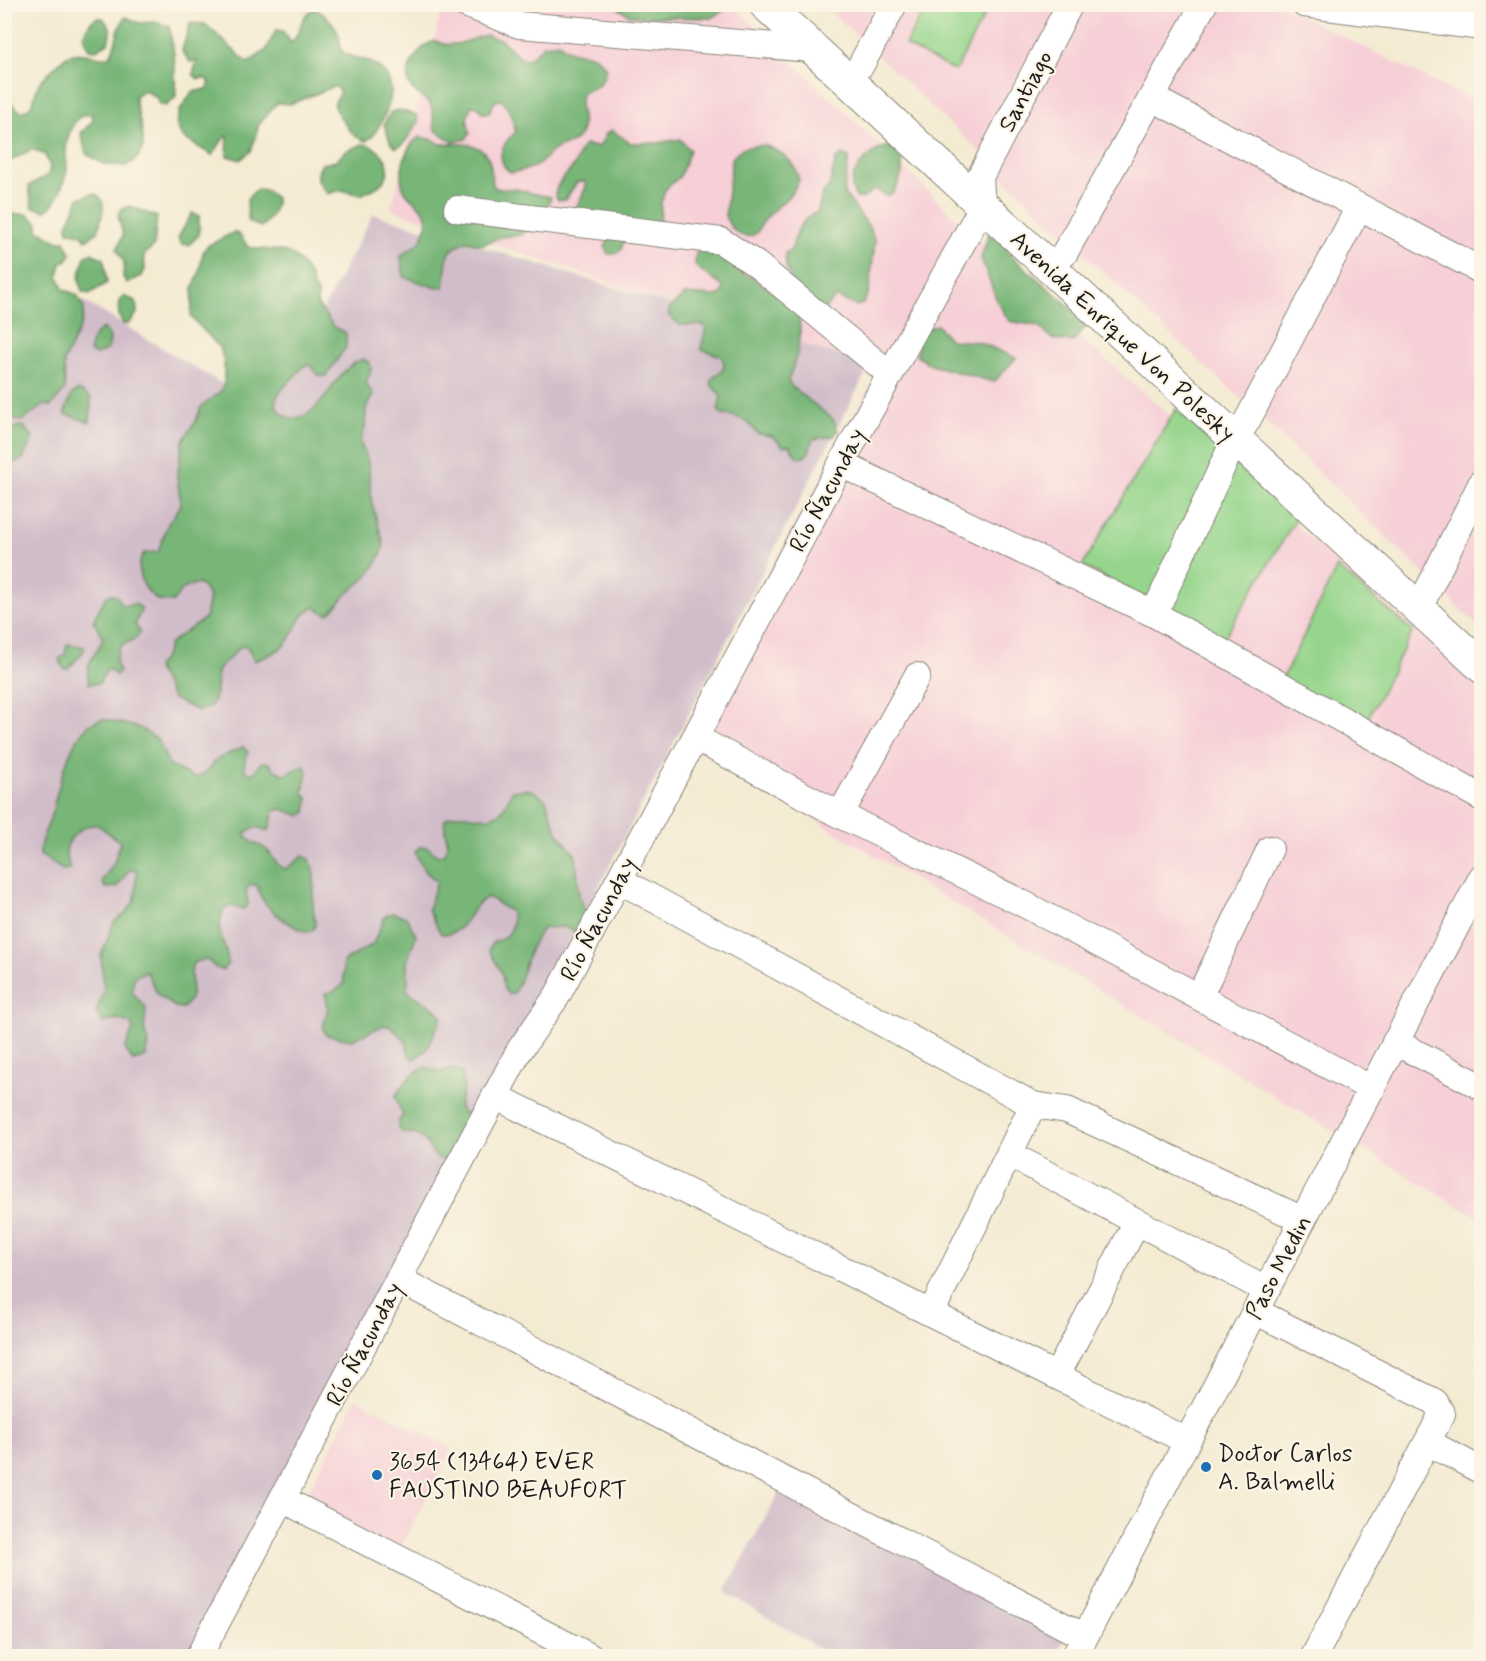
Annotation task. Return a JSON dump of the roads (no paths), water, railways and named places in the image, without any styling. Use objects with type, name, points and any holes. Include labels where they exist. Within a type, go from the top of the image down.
[{"type":"main road","name":"Avenida Enrique Von Polesky","points":[[765,4],[812,49],[981,192],[1423,598],[1482,668]]},
{"type":"main road","name":"Avenida Enrique Von Polesky","points":[[797,4],[861,65],[981,192],[1064,254],[1241,430]]},
{"type":"main road","name":"Avenida Enrique Von Polesky","points":[[1423,598],[1482,640]]},
{"type":"street","points":[[465,4],[519,25],[812,49]]},
{"type":"street","points":[[861,65],[894,4]]},
{"type":"street","name":"Santiago","points":[[981,192],[1070,4]]},
{"type":"street","points":[[1064,254],[1204,4]]},
{"type":"street","points":[[1305,5],[1482,27]]},
{"type":"street","points":[[1152,98],[1482,272]]},
{"type":"street","name":"Río Ñacunday","points":[[199,1656],[519,1051],[557,996],[696,738],[890,374],[981,192]]},
{"type":"street","points":[[1154,614],[1241,430],[1359,207]]},
{"type":"street","points":[[457,209],[721,241],[756,264],[890,374]]},
{"type":"street","points":[[841,464],[1154,614],[1482,798]]},
{"type":"street","points":[[1423,598],[1482,482]]},
{"type":"street","points":[[840,815],[917,676]]},
{"type":"street","points":[[696,738],[840,815],[1020,902],[1372,1089]]},
{"type":"street","points":[[1199,997],[1270,849]]},
{"type":"street","name":"Paso Medin","points":[[1080,1647],[1482,877]]},
{"type":"street","points":[[619,880],[1033,1105],[1067,1110],[1303,1220]]},
{"type":"street","points":[[1395,1042],[1482,1087]]},
{"type":"street","points":[[495,1096],[1187,1441]]},
{"type":"street","points":[[931,1313],[1033,1105]]},
{"type":"street","points":[[1009,1154],[1137,1222],[1261,1300],[1435,1402],[1442,1414],[1429,1443],[1314,1656]]},
{"type":"street","points":[[1057,1375],[1137,1222]]},
{"type":"street","points":[[398,1279],[1080,1647]]},
{"type":"street","points":[[1429,1443],[1482,1472]]},
{"type":"street","points":[[282,1499],[589,1656]]},
{"type":"place","name":"Doctor Carlos A. Balmelli","points":[[1206,1467]]},
{"type":"place","name":"3654 (13464) EVER FAUSTINO BEAUFORT","points":[[377,1475]]}]
